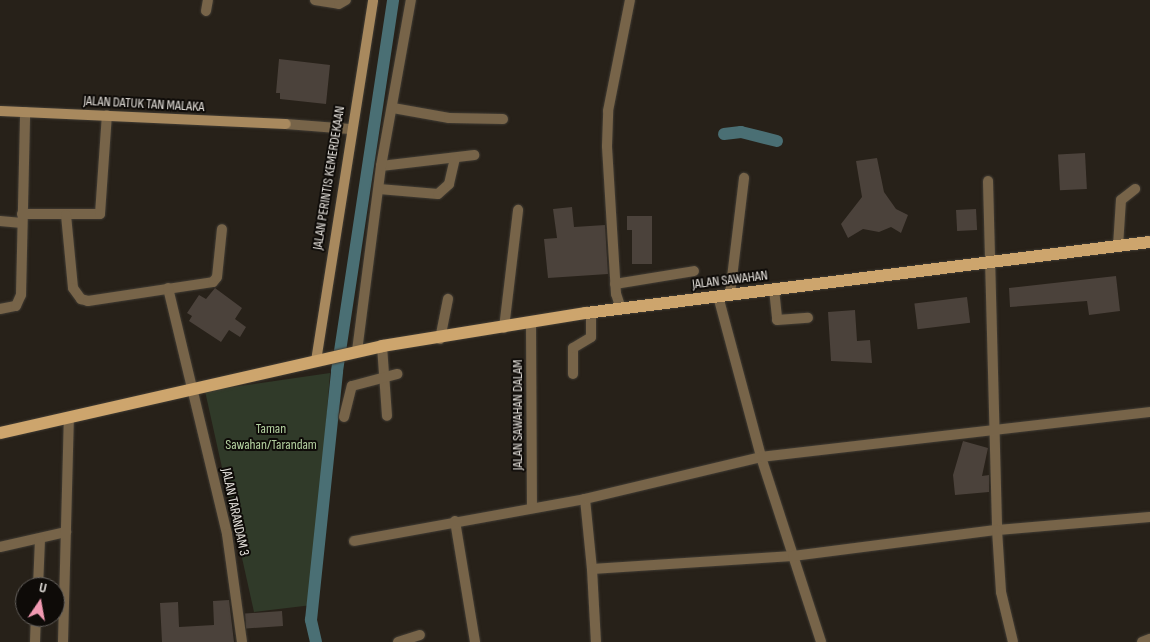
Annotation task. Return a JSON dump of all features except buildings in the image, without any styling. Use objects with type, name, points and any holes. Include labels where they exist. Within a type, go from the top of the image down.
[{"type":"main road","name":"JALAN PERINTIS KEMERDEKAAN","points":[[320,360],[350,129],[373,0]]},
{"type":"main road","name":"JALAN DATUK TAN MALAKA","points":[[0,112],[286,124]]},
{"type":"main road","name":"JALAN SAWAHAN","points":[[0,433],[382,346],[440,339],[591,313],[1150,242]]},
{"type":"street","points":[[206,11],[208,0]]},
{"type":"street","points":[[315,0],[339,4],[346,0]]},
{"type":"street","points":[[354,351],[381,166],[411,0]]},
{"type":"street","points":[[621,309],[615,284],[608,111],[630,0]]},
{"type":"street","points":[[393,108],[448,118],[503,119]]},
{"type":"street","points":[[0,309],[16,306],[21,295],[25,112]]},
{"type":"street","points":[[0,221],[66,215],[95,216],[102,212],[107,115]]},
{"type":"street","points":[[286,124],[350,129]]},
{"type":"street","points":[[381,166],[455,159],[474,155]]},
{"type":"street","points":[[379,189],[438,194],[450,184],[455,159]]},
{"type":"street","points":[[744,178],[724,295],[761,457],[821,642]]},
{"type":"street","points":[[988,181],[1001,592],[1013,642]]},
{"type":"street","points":[[1118,246],[1120,200],[1135,190]]},
{"type":"street","points":[[504,328],[518,210]]},
{"type":"street","points":[[66,215],[73,288],[81,299],[168,288],[193,287],[216,280],[222,229]]},
{"type":"street","points":[[615,284],[694,271]]},
{"type":"street","name":"JALAN TARANDAM 3","points":[[168,288],[227,534],[242,642]]},
{"type":"street","points":[[774,290],[777,320],[808,318]]},
{"type":"street","points":[[440,339],[448,299]]},
{"type":"street","points":[[573,374],[573,348],[591,337],[591,313]]},
{"type":"street","name":"JALAN SAWAHAN DALAM","points":[[531,323],[532,507]]},
{"type":"street","points":[[382,346],[387,416]]},
{"type":"street","points":[[344,417],[352,386],[383,376],[397,374]]},
{"type":"street","points":[[354,541],[532,507],[585,499],[761,457],[1150,412]]},
{"type":"street","points":[[63,642],[69,418]]},
{"type":"street","points":[[585,499],[592,569],[596,642]]},
{"type":"street","points":[[592,569],[793,556],[998,530],[1150,517]]},
{"type":"street","points":[[455,521],[475,642]]},
{"type":"street","points":[[0,547],[66,532]]},
{"type":"street","points":[[38,577],[40,539]]},
{"type":"street","points":[[35,642],[36,627]]},
{"type":"street","points":[[398,642],[420,634]]},
{"type":"street","points":[[1142,642],[1150,639]]},
{"type":"green space","name":"Taman Sawahan/Tarandam","points":[[330,373],[312,605],[254,612],[205,391]]},
{"type":"waterway","points":[[316,642],[311,620],[337,371],[393,0]]},
{"type":"waterway","points":[[724,134],[741,132],[777,141]]}]
